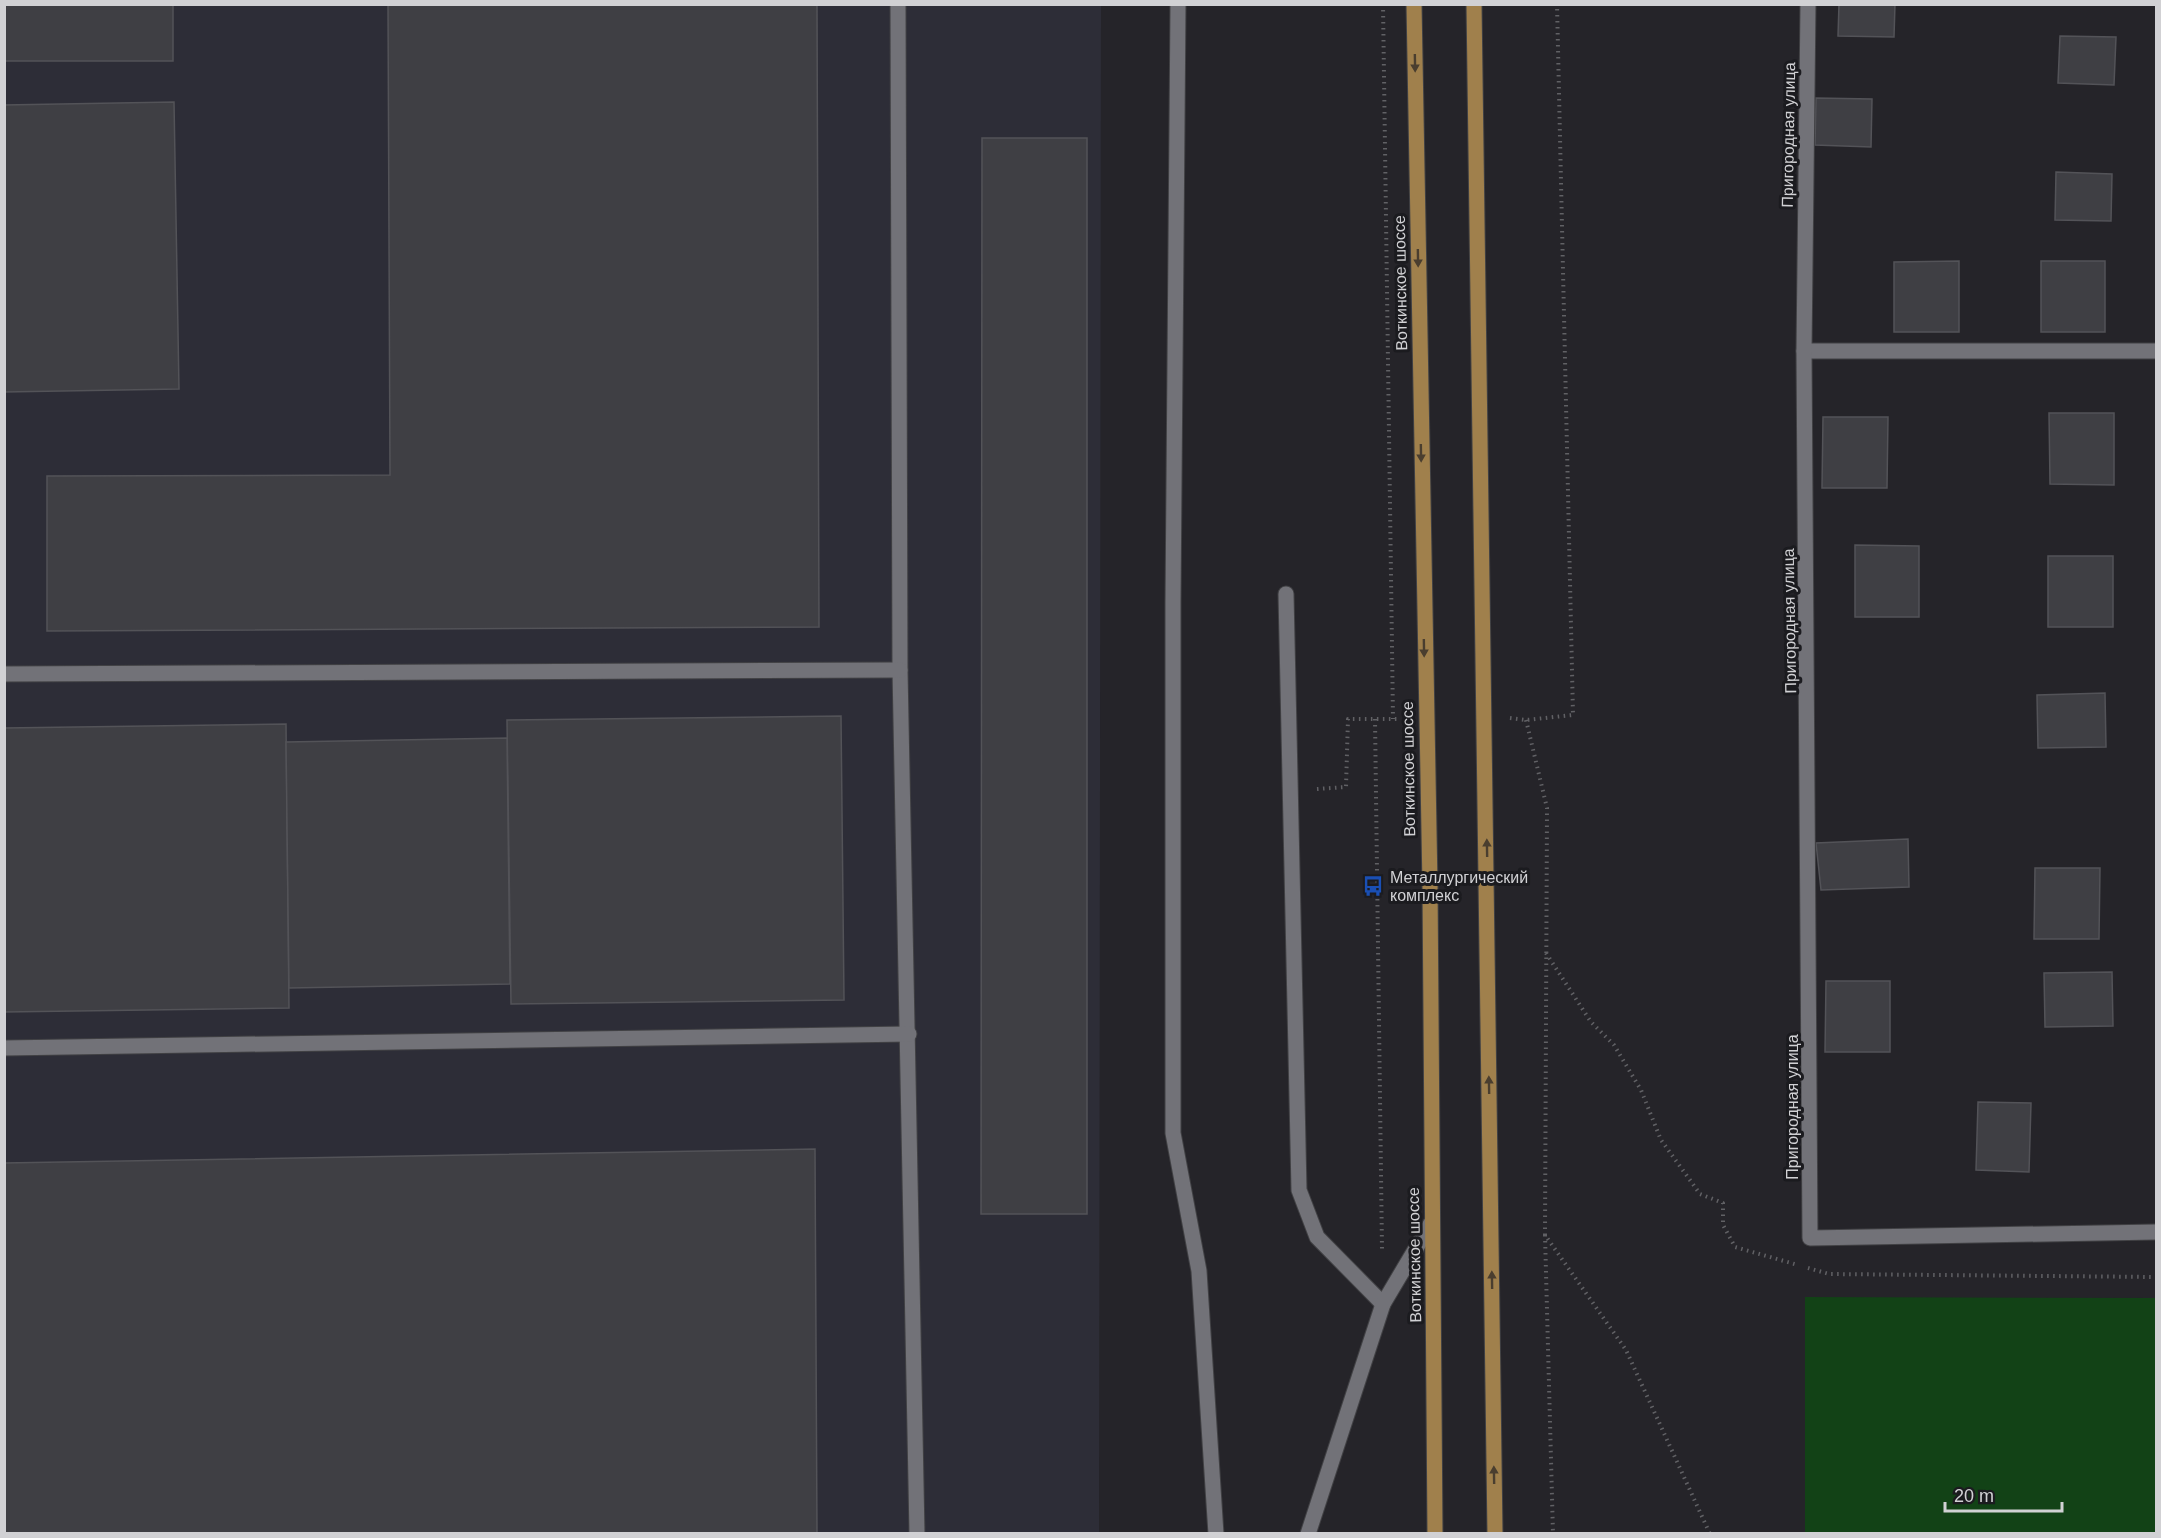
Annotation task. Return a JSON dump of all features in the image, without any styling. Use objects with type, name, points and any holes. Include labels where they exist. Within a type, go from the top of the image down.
[{"type":"main road","name":"Воткинское шоссе","points":[[1414,4],[1430,897],[1435,1533]]},
{"type":"main road","points":[[1474,4],[1495,1533]]},
{"type":"street","points":[[898,4],[900,670],[918,1533]]},
{"type":"street","points":[[1179,4],[1173,603],[1173,1133],[1199,1271],[1216,1533]]},
{"type":"street","name":"Пригородная улица","points":[[1808,4],[1804,351],[1810,1238],[2157,1232]]},
{"type":"street","points":[[1804,351],[2157,351]]},
{"type":"street","points":[[1287,594],[1299,1190],[1317,1237],[1383,1304]]},
{"type":"street","points":[[4,674],[900,670]]},
{"type":"street","points":[[4,1048],[909,1034]]},
{"type":"street","points":[[1308,1533],[1383,1304],[1431,1223]]},
{"type":"path","points":[[1383,4],[1393,719]]},
{"type":"path","points":[[1485,716],[1526,720],[1573,715],[1557,4]]},
{"type":"path","points":[[1290,792],[1346,787],[1348,719],[1425,718]]},
{"type":"path","points":[[1375,719],[1383,1257]]},
{"type":"path","points":[[1526,720],[1547,808],[1545,1235],[1553,1533]]},
{"type":"path","points":[[1545,1235],[1626,1350],[1710,1533]]},
{"type":"shaded area","points":[[5,5],[1101,5],[1099,1533],[5,1534]]},
{"type":"green space","points":[[1805,1297],[2156,1298],[2156,1533],[1805,1533]]},
{"type":"building","points":[[4,4],[173,4],[173,61],[4,61]]},
{"type":"building","points":[[388,4],[817,4],[819,627],[47,631],[47,476],[390,475]]},
{"type":"building","points":[[1839,4],[1895,4],[1894,37],[1838,36]]},
{"type":"building","points":[[2060,36],[2116,37],[2114,85],[2058,83]]},
{"type":"building","points":[[1816,98],[1872,99],[1871,147],[1815,145]]},
{"type":"building","points":[[174,102],[179,389],[4,392],[4,105]]},
{"type":"building","points":[[982,138],[1087,138],[1087,1214],[981,1214]]},
{"type":"building","points":[[2056,172],[2112,174],[2111,221],[2055,220]]},
{"type":"building","points":[[1959,261],[1959,332],[1894,332],[1894,262]]},
{"type":"building","points":[[2041,261],[2105,261],[2105,332],[2041,332]]},
{"type":"building","points":[[2049,413],[2114,413],[2114,485],[2050,484]]},
{"type":"building","points":[[1823,417],[1888,417],[1887,488],[1822,488]]},
{"type":"building","points":[[1855,545],[1919,546],[1919,617],[1855,617]]},
{"type":"building","points":[[2048,556],[2113,556],[2113,627],[2048,627]]},
{"type":"building","points":[[2105,693],[2106,747],[2038,748],[2037,695]]},
{"type":"building","points":[[841,716],[844,1000],[511,1004],[507,720]]},
{"type":"building","points":[[286,724],[289,1008],[4,1012],[4,728]]},
{"type":"building","points":[[507,738],[510,984],[289,988],[286,742]]},
{"type":"building","points":[[1908,839],[1909,887],[1821,890],[1816,843]]},
{"type":"building","points":[[2035,868],[2100,868],[2099,939],[2034,939]]},
{"type":"building","points":[[2112,972],[2113,1026],[2045,1027],[2044,973]]},
{"type":"building","points":[[1826,981],[1890,981],[1890,1052],[1825,1052]]},
{"type":"building","points":[[1978,1102],[2031,1103],[2029,1172],[1976,1170]]},
{"type":"building","points":[[815,1149],[817,1534],[4,1534],[4,1163]]},
{"type":"place","name":"Металлургический комплекс","points":[[1373,886]]}]
